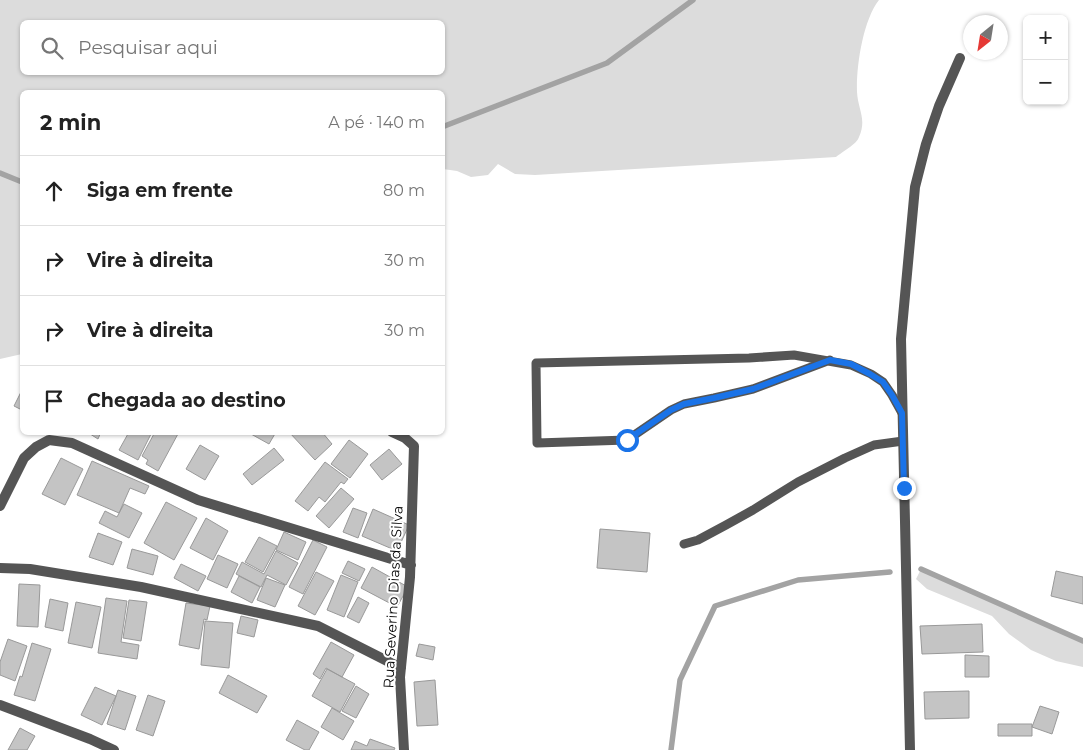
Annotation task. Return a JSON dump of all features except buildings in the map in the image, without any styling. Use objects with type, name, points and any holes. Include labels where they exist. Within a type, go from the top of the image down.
[{"type":"street","points":[[910,750],[901,339],[915,187],[926,144],[939,106],[960,58]]},
{"type":"street","name":"Rua Severino Dias da Silva","points":[[398,435],[414,446],[411,565],[400,677],[404,750]]},
{"type":"street","points":[[0,506],[24,458],[36,447],[48,440],[72,443],[198,500],[411,565]]},
{"type":"street","points":[[0,568],[30,569],[141,587],[270,614],[318,626],[401,668]]},
{"type":"street","points":[[0,705],[114,750]]},
{"type":"lane","points":[[830,360],[753,389],[684,404],[671,410],[627,440],[537,443],[536,364],[794,355],[830,360],[851,364],[883,382],[902,413]]},
{"type":"lane","points":[[684,544],[698,540],[726,525],[798,482],[844,458],[874,445],[903,441]]},
{"type":"shaded area","points":[[0,0],[879,0],[869,19],[859,57],[857,92],[862,120],[861,131],[858,140],[836,157],[535,175],[515,174],[498,164],[488,175],[471,177],[457,171],[445,169],[445,90],[20,90],[20,354],[0,359]]},
{"type":"shaded area","points":[[921,569],[1083,641],[1083,667],[1056,661],[1031,650],[1009,634],[992,616],[927,589],[916,579]]},
{"type":"waterway","points":[[445,126],[607,63],[693,0]]},
{"type":"waterway","points":[[0,173],[20,181]]},
{"type":"waterway","points":[[921,569],[1083,641]]},
{"type":"waterway","points":[[671,750],[680,680],[715,606],[798,580],[890,572]]},
{"type":"route","points":[[627,440],[671,410],[684,404],[753,389],[830,360],[851,364],[870,374],[883,382],[892,395],[902,413],[904,488]]}]
